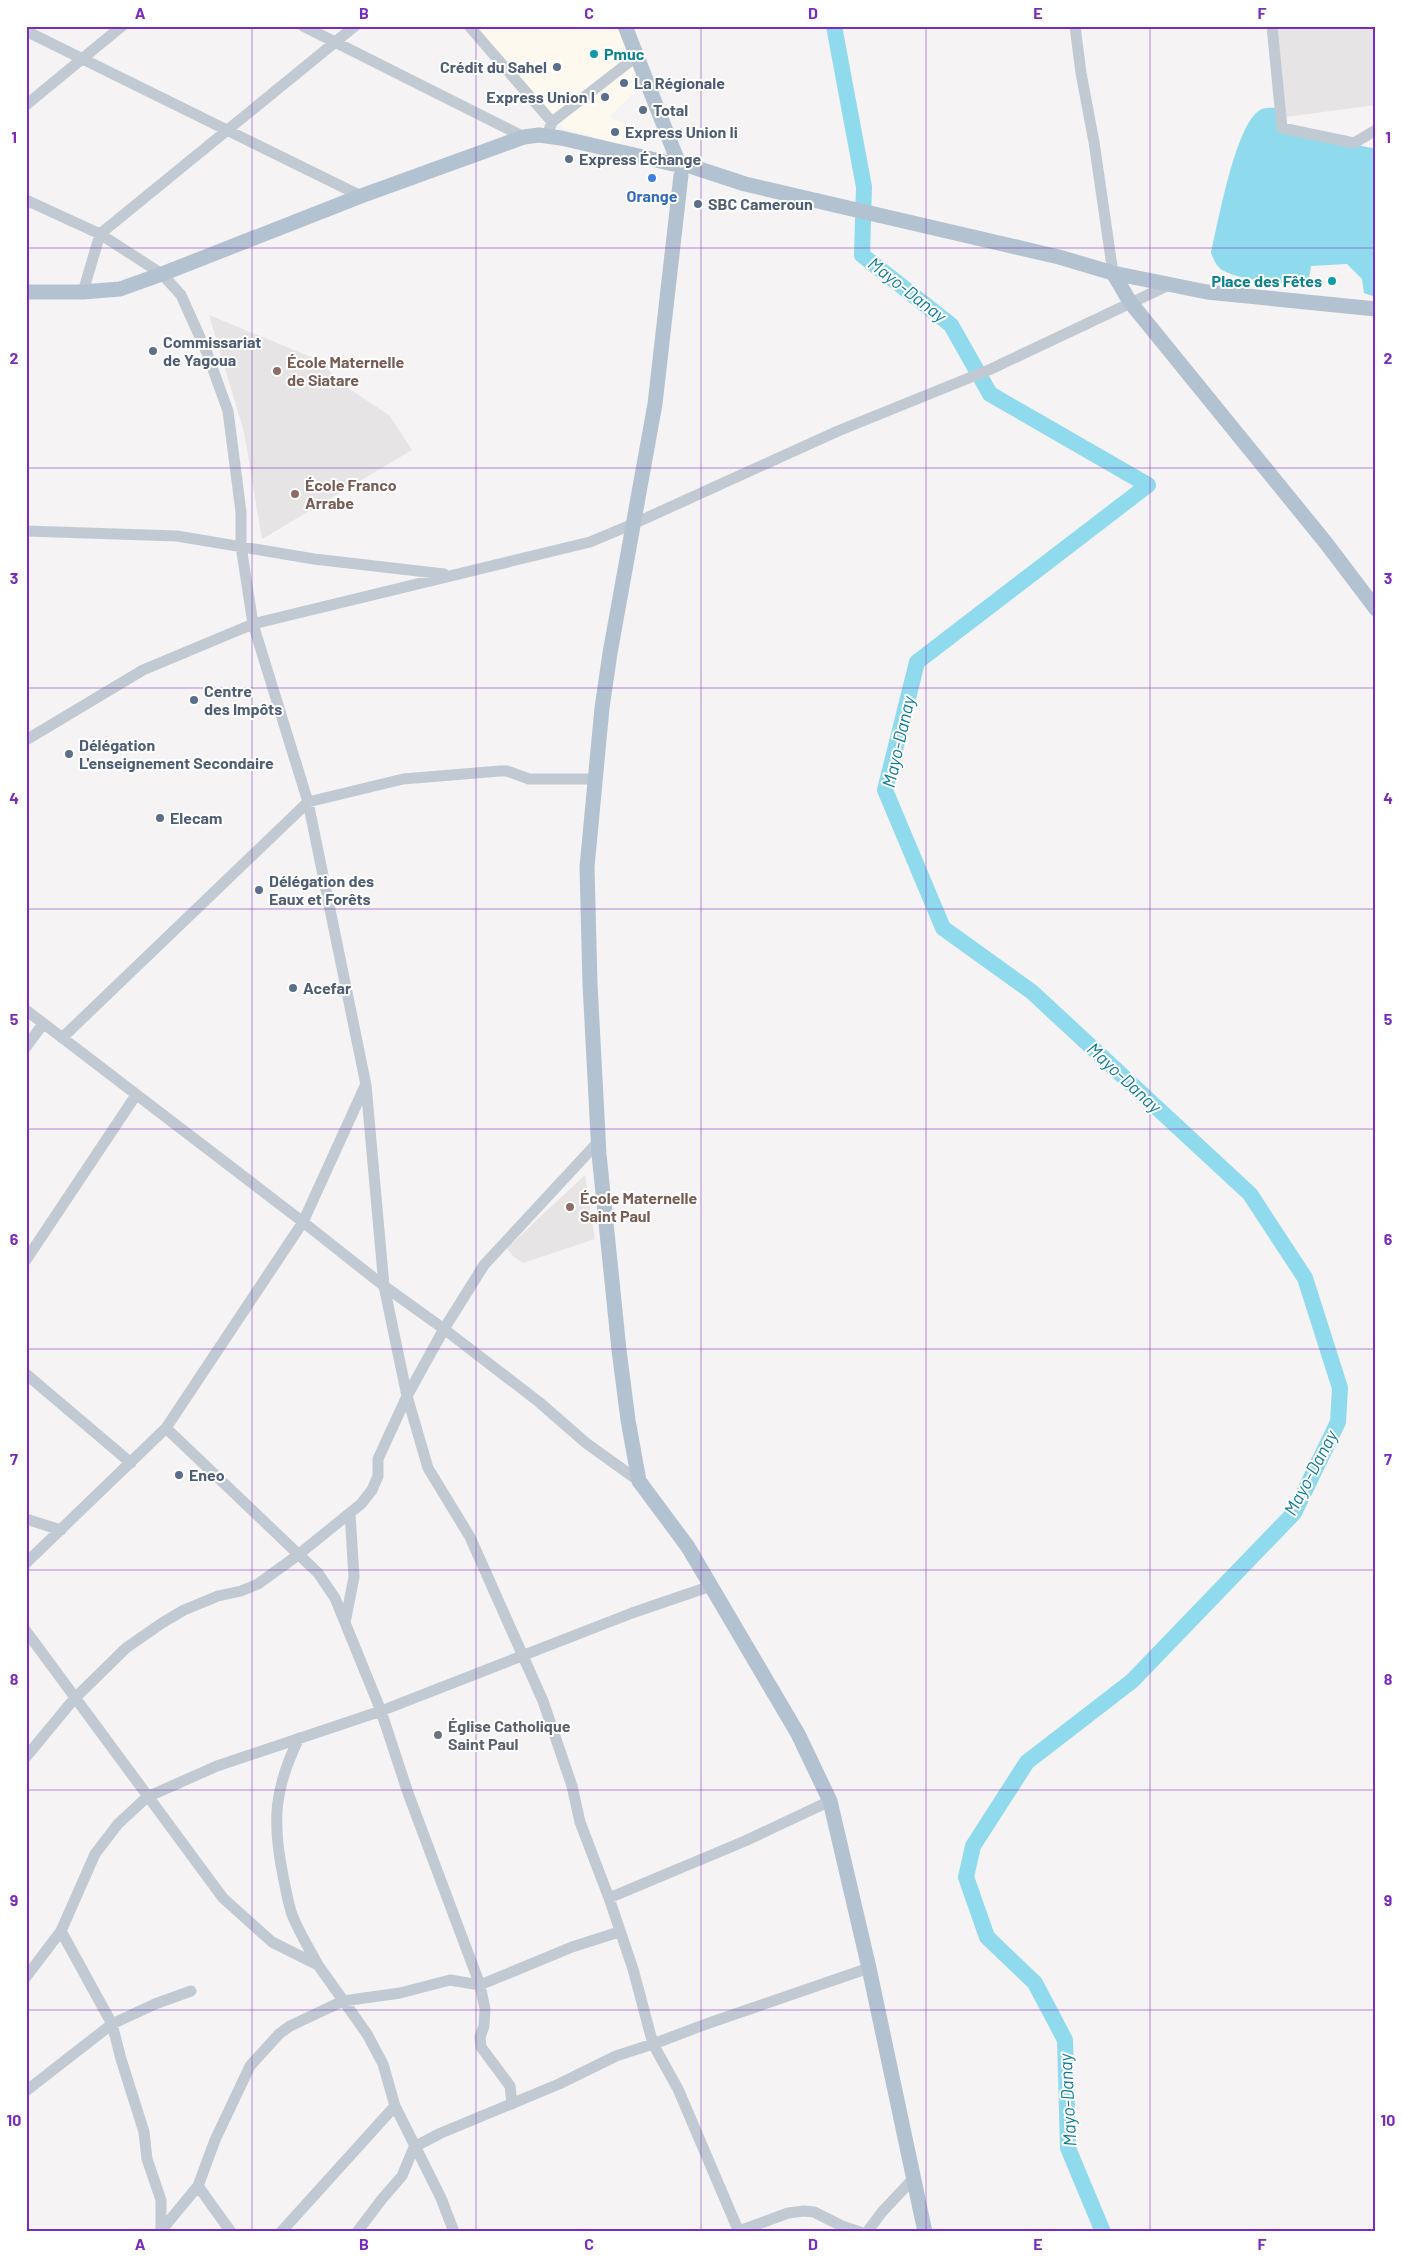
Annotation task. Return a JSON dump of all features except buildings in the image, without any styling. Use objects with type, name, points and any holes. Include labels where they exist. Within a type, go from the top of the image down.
[{"type":"main road","points":[[625,26],[680,166],[655,404],[610,654],[587,867],[590,984],[599,1141],[619,1350],[628,1420],[639,1481],[688,1547],[798,1734],[830,1800],[869,1968],[925,2232]]},
{"type":"main road","points":[[26,292],[83,292],[120,288],[162,274],[360,196],[550,129],[745,184],[1059,257],[1114,273],[1207,292],[1376,309]]},
{"type":"main road","points":[[1114,273],[1130,302],[1326,543],[1376,609]]},
{"type":"street","points":[[26,105],[122,26]]},
{"type":"street","points":[[303,26],[524,137]]},
{"type":"street","points":[[83,292],[100,234],[355,26]]},
{"type":"street","points":[[469,26],[550,129],[637,56]]},
{"type":"street","points":[[1075,26],[1114,273]]},
{"type":"street","points":[[1272,26],[1282,128],[1354,143],[1376,130]]},
{"type":"street","points":[[26,31],[360,196]]},
{"type":"street","points":[[26,200],[100,234],[162,274],[181,296],[207,353],[228,411],[241,512],[241,546],[253,624],[308,802],[366,1084],[384,1286],[407,1396],[428,1468],[470,1537],[543,1701],[572,1786],[580,1822],[609,1898],[632,1969],[653,2044],[678,2089],[739,2231],[788,2213],[804,2211],[814,2212],[842,2226],[860,2232]]},
{"type":"street","points":[[26,740],[143,670],[253,624],[571,548],[633,524],[838,431],[991,369],[1171,284]]},
{"type":"street","points":[[26,531],[178,536],[314,558],[453,575]]},
{"type":"street","points":[[62,1038],[308,802],[403,779],[500,771],[508,771],[528,779],[595,779]]},
{"type":"street","points":[[26,1010],[384,1286],[444,1329],[539,1402],[586,1443],[639,1481]]},
{"type":"street","points":[[26,1046],[43,1024]]},
{"type":"street","points":[[26,1563],[166,1428],[303,1222],[366,1084]]},
{"type":"street","points":[[26,1260],[136,1095]]},
{"type":"street","points":[[26,1757],[74,1699],[126,1648],[184,1610],[218,1596],[241,1591],[258,1584],[350,1513],[372,1490],[378,1476],[378,1459],[407,1396],[444,1329],[484,1265],[599,1141]]},
{"type":"street","points":[[26,1374],[131,1463]]},
{"type":"street","points":[[166,1428],[318,1574],[329,1588],[381,1711],[408,1793],[480,1985],[485,2009],[484,2026],[480,2037],[481,2047],[510,2086],[512,2104]]},
{"type":"street","points":[[345,1623],[354,1577],[350,1513]]},
{"type":"street","points":[[26,1519],[61,1530]]},
{"type":"street","points":[[26,1977],[61,1931],[95,1854],[118,1824],[147,1797],[217,1766],[381,1711],[632,1613],[711,1586]]},
{"type":"street","points":[[26,1631],[74,1699],[223,1898],[272,1942],[318,1965]]},
{"type":"street","points":[[299,1738],[283,1777],[276,1812],[277,1836],[293,1916],[318,1965],[367,2034],[383,2064],[395,2106],[441,2198],[454,2232]]},
{"type":"street","points":[[609,1898],[736,1844],[830,1800]]},
{"type":"street","points":[[61,1931],[112,2024],[144,2132],[147,2159],[161,2200],[160,2231]]},
{"type":"street","points":[[160,2231],[198,2186],[215,2140],[250,2066],[279,2034],[290,2026],[343,2001],[400,1993],[450,1980],[480,1985],[572,1947],[619,1932]]},
{"type":"street","points":[[357,2232],[402,2176],[414,2146],[512,2104],[616,2056],[869,1968]]},
{"type":"street","points":[[26,2090],[112,2024],[155,2004],[191,1991]]},
{"type":"street","points":[[280,2232],[395,2106]]},
{"type":"street","points":[[867,2232],[882,2212],[913,2180]]},
{"type":"street","points":[[198,2186],[231,2232]]},
{"type":"shaded area","points":[[473,26],[618,26],[641,86],[609,117],[627,125],[620,145],[562,127]]},
{"type":"shaded area","points":[[1276,26],[1376,26],[1376,105],[1286,117]]},
{"type":"shaded area","name":"École Franco Arrabe","points":[[209,315],[323,362],[336,380],[390,416],[412,450],[262,539],[244,432]]},
{"type":"shaded area","name":"École Maternelle Saint Paul","points":[[585,1175],[595,1239],[523,1263],[513,1256],[507,1248]]},
{"type":"water","points":[[1279,108],[1282,129],[1376,149],[1376,297],[1364,293],[1362,279],[1347,264],[1311,266],[1308,285],[1240,277],[1222,270],[1214,260],[1211,253],[1223,199],[1235,154],[1243,135],[1251,119],[1260,110]]},
{"type":"waterway","name":"Mayo-Danay","points":[[834,26],[864,187],[862,255],[951,325],[990,394],[1148,485],[917,662],[885,790],[943,928],[1032,992],[1250,1194],[1305,1278],[1340,1388],[1338,1422],[1294,1513],[1132,1681],[1027,1762],[973,1846],[966,1877],[987,1937],[1035,1983],[1065,2040],[1068,2148],[1103,2232]]},
{"type":"place","name":"Pmuc","points":[[594,54]]},
{"type":"place","name":"Crédit du Sahel","points":[[557,67]]},
{"type":"place","name":"La Régionale","points":[[624,83]]},
{"type":"place","name":"Express Union I","points":[[605,97]]},
{"type":"place","name":"Total","points":[[643,110]]},
{"type":"place","name":"Express Union Ii","points":[[615,132]]},
{"type":"place","name":"Express Échange","points":[[569,159]]},
{"type":"place","name":"Orange","points":[[652,178]]},
{"type":"place","name":"SBC Cameroun","points":[[698,204]]},
{"type":"place","name":"Place des Fêtes","points":[[1332,281]]},
{"type":"place","name":"Commissariat de Yagoua","points":[[153,351]]},
{"type":"place","name":"École Maternelle de Siatare","points":[[277,371]]},
{"type":"place","name":"École Franco Arrabe","points":[[295,494]]},
{"type":"place","name":"Centre des Impôts","points":[[194,700]]},
{"type":"place","name":"Délégation L'enseignement Secondaire","points":[[69,754]]},
{"type":"place","name":"Elecam","points":[[160,818]]},
{"type":"place","name":"Délégation des Eaux et Forêts","points":[[259,890]]},
{"type":"place","name":"Acefar","points":[[293,988]]},
{"type":"place","name":"École Maternelle Saint Paul","points":[[570,1207]]},
{"type":"place","name":"Eneo","points":[[179,1475]]},
{"type":"place","name":"Église Catholique Saint Paul","points":[[438,1735]]}]
